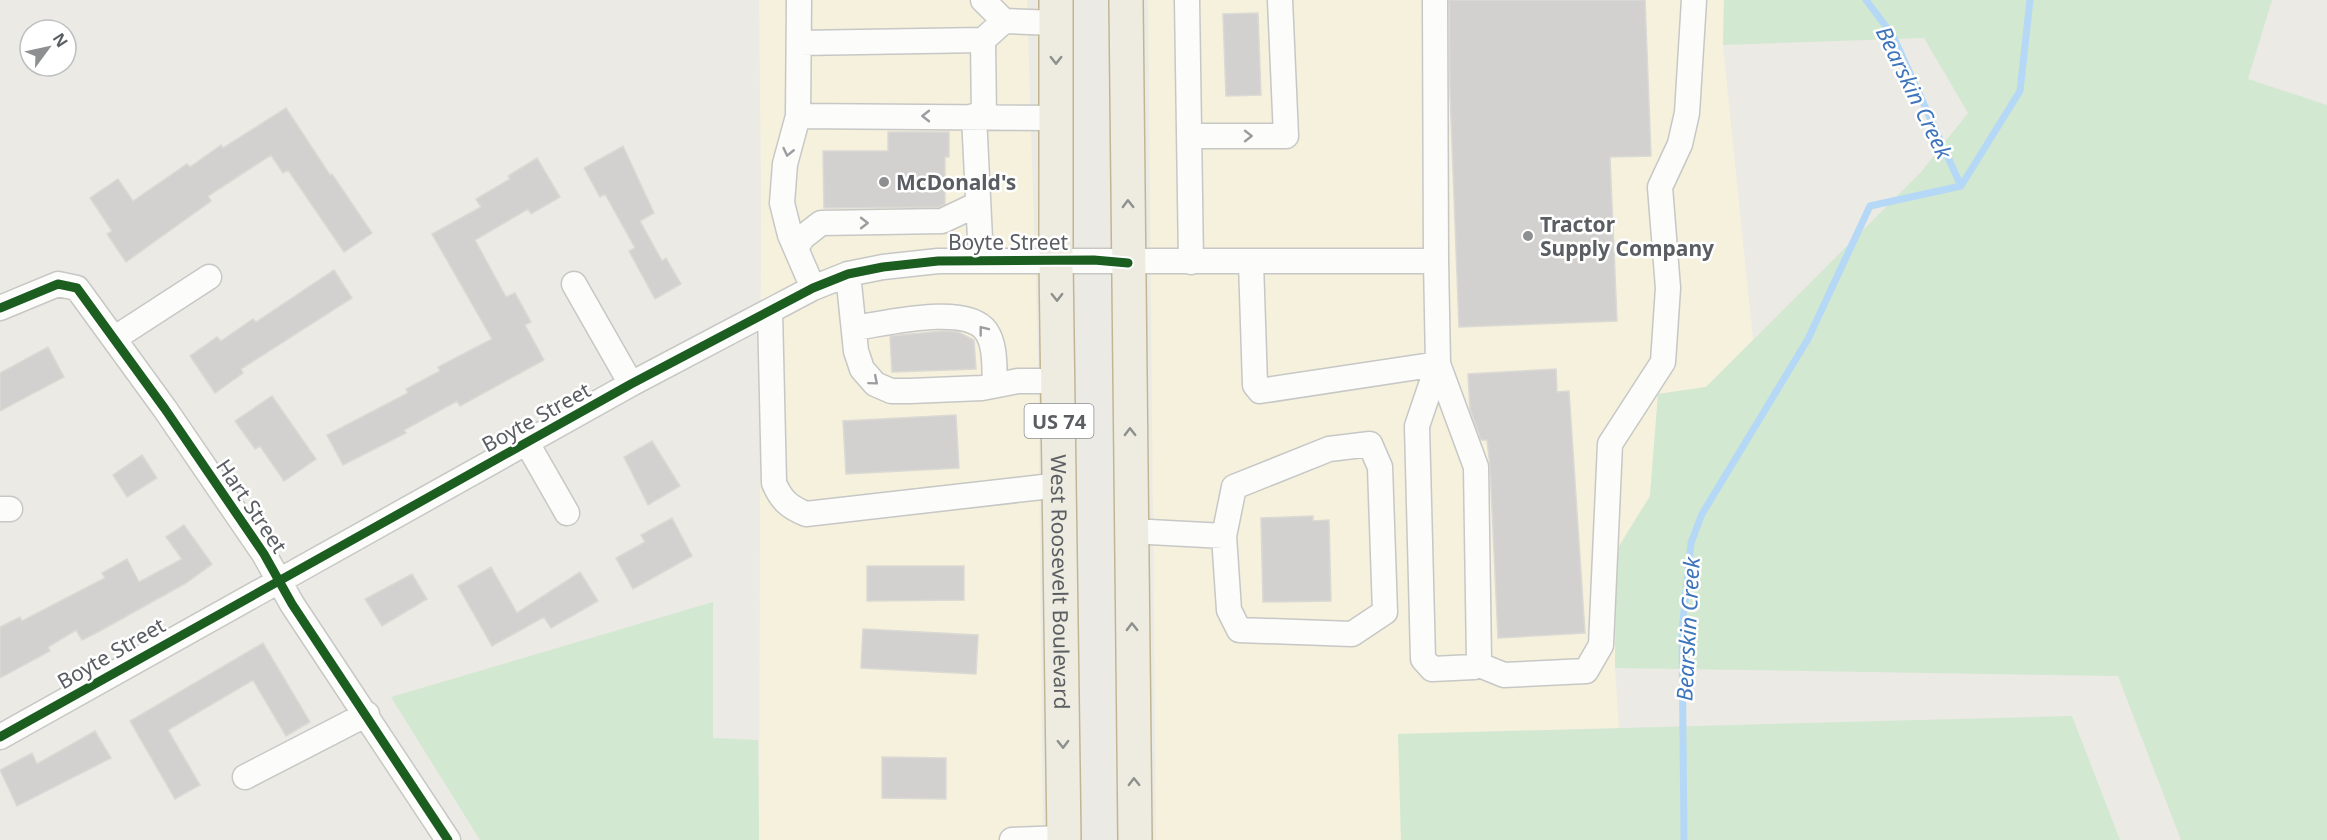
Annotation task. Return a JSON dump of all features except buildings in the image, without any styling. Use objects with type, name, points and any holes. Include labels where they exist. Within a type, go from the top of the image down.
[{"type":"highway","points":[[1126,0],[1135,840]]},
{"type":"highway","name":"West Roosevelt Boulevard","points":[[1056,8],[1056,260],[1064,839]]},
{"type":"street","points":[[799,0],[798,116],[785,164],[782,204],[784,218],[813,288]]},
{"type":"street","points":[[983,0],[1004,21]]},
{"type":"street","points":[[1187,0],[1191,262]]},
{"type":"street","points":[[1189,136],[1286,136],[1280,0]]},
{"type":"street","points":[[1435,0],[1438,363],[1476,467],[1477,664]]},
{"type":"street","points":[[1477,664],[1504,675],[1586,671],[1600,645],[1610,444],[1663,362],[1668,288],[1660,187],[1680,144],[1687,113],[1694,0]]},
{"type":"street","points":[[799,43],[983,40],[1004,21],[1056,8]]},
{"type":"street","points":[[981,259],[978,204],[983,40]]},
{"type":"street","points":[[798,116],[1056,118]]},
{"type":"street","points":[[784,189],[795,205],[821,224]]},
{"type":"street","points":[[796,248],[803,237],[821,224],[942,221],[978,204]]},
{"type":"street","name":"Boyte Street","points":[[0,737],[631,384],[813,288],[848,274],[883,267],[981,259],[1128,263],[1436,261]]},
{"type":"street","points":[[1251,262],[1255,385],[1260,391],[1438,363]]},
{"type":"street","points":[[848,274],[856,351],[862,369],[875,384],[891,391],[910,391],[982,388],[1018,381],[1059,381]]},
{"type":"street","points":[[115,338],[209,277]]},
{"type":"street","name":"Hart Street","points":[[0,308],[58,284],[77,288],[115,338],[280,580],[292,604],[448,840]]},
{"type":"street","points":[[574,285],[631,384]]},
{"type":"street","points":[[770,311],[774,483],[778,495],[789,508],[806,514],[1060,485]]},
{"type":"street","points":[[854,328],[942,316],[963,317],[976,322],[986,331],[993,347],[995,386]]},
{"type":"street","points":[[1438,363],[1417,426],[1424,659],[1431,669],[1470,668],[1477,664]]},
{"type":"street","points":[[527,443],[567,513]]},
{"type":"street","points":[[1370,444],[1380,467],[1385,612],[1352,634],[1239,630],[1229,610],[1224,536],[1234,487],[1329,449],[1370,444]]},
{"type":"street","points":[[1131,531],[1224,536]]},
{"type":"street","points":[[245,777],[366,714]]},
{"type":"street","points":[[1012,840],[1064,839]]},
{"type":"shaded area","points":[[759,0],[1027,0],[1038,355],[1043,840],[759,840],[761,194]]},
{"type":"shaded area","points":[[1148,0],[1724,0],[1723,45],[1753,340],[1706,387],[1658,394],[1650,496],[1616,551],[1615,668],[1619,728],[1399,734],[1401,840],[1156,840]]},
{"type":"green space","points":[[1724,0],[2272,0],[2248,79],[2327,105],[2327,840],[2181,840],[2118,676],[1615,668],[1616,551],[1650,496],[1658,394],[1706,387],[1921,172],[1968,113],[1924,38],[1723,45]]},
{"type":"green space","points":[[713,602],[713,738],[758,740],[759,840],[480,840],[391,697]]},
{"type":"green space","points":[[2072,716],[2120,840],[1401,840],[1398,734]]},
{"type":"waterway","name":"Bearskin Creek","points":[[1866,0],[1893,36],[1961,186]]},
{"type":"waterway","points":[[1684,840],[1682,630],[1691,543],[1702,514],[1808,339],[1870,206],[1961,186],[2020,91],[2030,0]]},
{"type":"cycle path","points":[[0,737],[631,384],[813,288],[848,274],[883,267],[938,261],[1094,260],[1128,263]]},
{"type":"cycle path","points":[[0,308],[58,284],[77,288],[165,409],[264,554],[292,604],[448,840]]},
{"type":"place","name":"McDonald's","points":[[884,182]]},
{"type":"place","name":"Tractor Supply Company","points":[[1528,236]]}]
